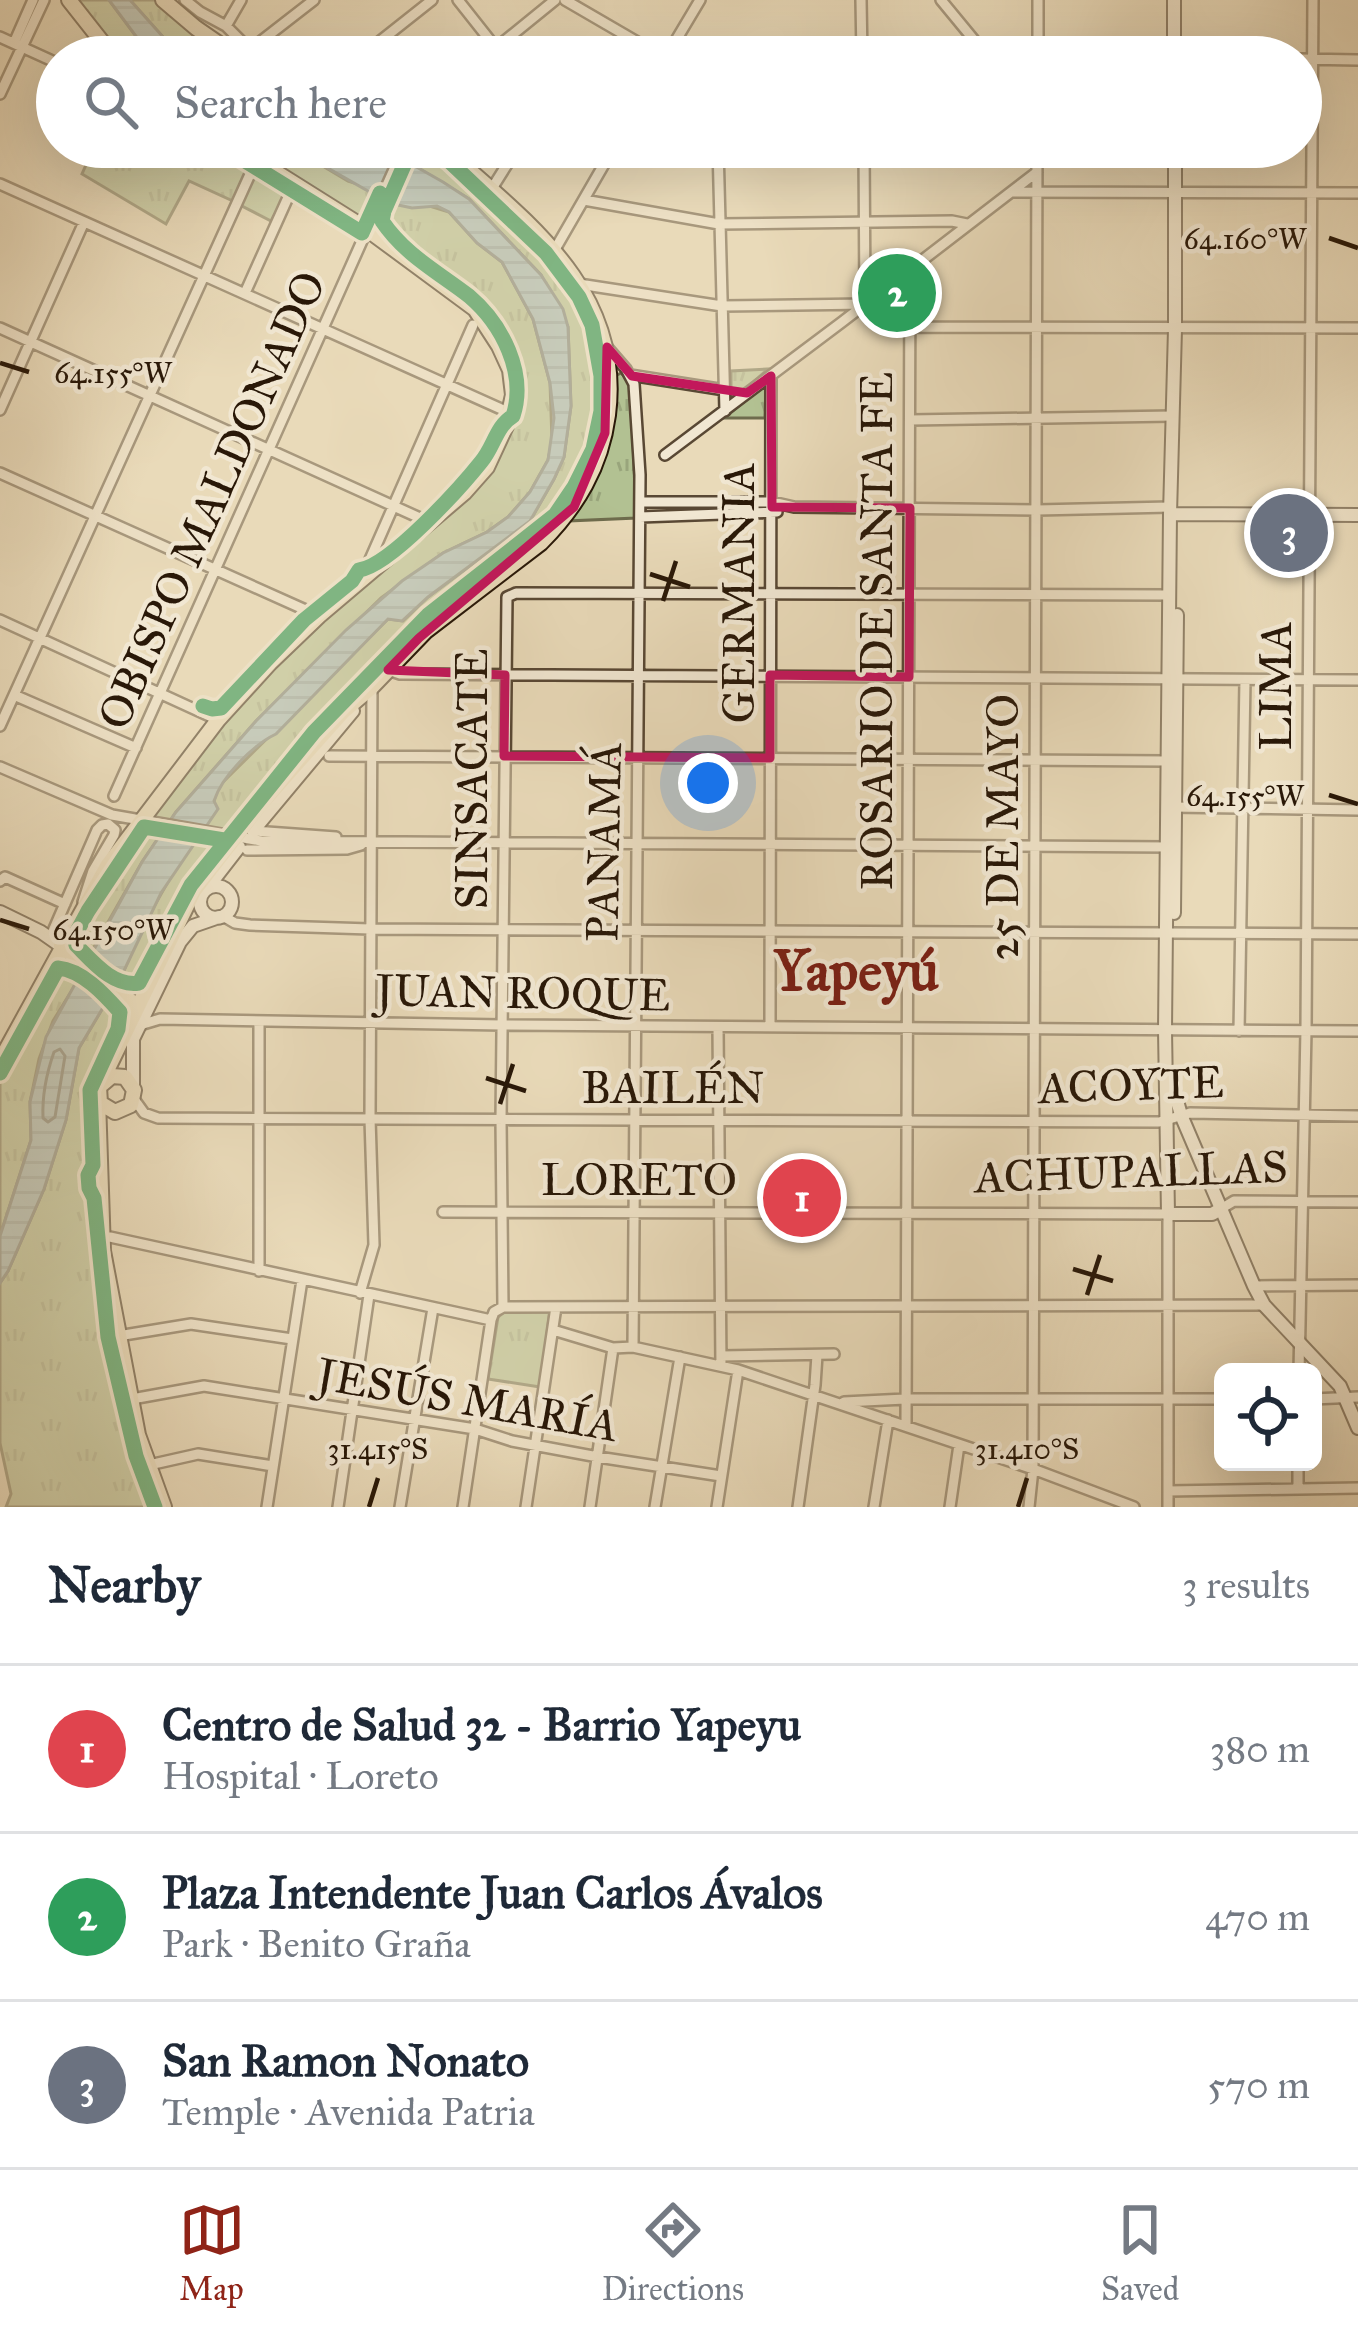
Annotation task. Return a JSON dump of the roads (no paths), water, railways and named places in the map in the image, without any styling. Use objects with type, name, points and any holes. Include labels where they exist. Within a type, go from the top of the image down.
[{"type":"main road","points":[[69,0],[97,36]]},
{"type":"main road","points":[[163,0],[212,36]]},
{"type":"main road","points":[[1174,0],[1174,36]]},
{"type":"main road","points":[[0,1059],[61,947],[72,908],[147,823],[218,720],[270,663],[431,523],[487,467],[510,413],[510,370],[470,304],[409,260],[372,220],[269,168]]},
{"type":"main road","points":[[155,969],[238,843],[336,718],[427,632],[541,543],[574,507],[590,478],[605,433],[610,389],[607,346],[595,312],[554,251],[466,168]]},
{"type":"main road","points":[[1168,1214],[1174,1117],[1169,1030],[1175,168]]},
{"type":"main road","points":[[1174,513],[1358,511]]},
{"type":"main road","points":[[1171,807],[1167,761],[1174,513]]},
{"type":"main road","points":[[253,831],[372,686]]},
{"type":"main road","points":[[99,1092],[104,1108],[127,1109],[134,1093],[132,1045],[140,1025],[183,938],[193,926],[230,909],[238,843]]},
{"type":"main road","points":[[164,1507],[138,1435],[101,1238],[99,1092],[194,891],[238,843]]},
{"type":"main road","points":[[203,893],[218,886],[230,895]]},
{"type":"main road","points":[[203,893],[205,914],[221,916]]},
{"type":"main road","points":[[0,912],[61,947],[137,1006]]},
{"type":"main road","points":[[99,1092],[112,1076],[125,1077],[134,1093]]},
{"type":"main road","points":[[1174,1117],[1264,1305],[1353,1397],[1358,1428]]},
{"type":"main road","name":"ACHUPALLAS","points":[[1168,1214],[1219,1210]]},
{"type":"street","points":[[0,94],[33,0]]},
{"type":"street","points":[[18,45],[44,0]]},
{"type":"street","points":[[185,0],[226,26],[233,36]]},
{"type":"street","points":[[226,26],[241,0]]},
{"type":"street","points":[[267,36],[314,0]]},
{"type":"street","points":[[387,36],[432,0]]},
{"type":"street","points":[[458,0],[486,36]]},
{"type":"street","points":[[511,36],[555,0]]},
{"type":"street","points":[[565,0],[628,36]]},
{"type":"street","points":[[677,36],[700,0]]},
{"type":"street","points":[[861,0],[862,36]]},
{"type":"street","points":[[941,0],[971,36]]},
{"type":"street","points":[[1035,36],[1038,0]]},
{"type":"street","name":"LIMA","points":[[1309,36],[1313,0]]},
{"type":"street","points":[[0,37],[36,53]]},
{"type":"street","points":[[1322,59],[1358,60]]},
{"type":"street","points":[[0,726],[252,168]]},
{"type":"street","name":"OBISPO MALDONADO","points":[[114,796],[395,168]]},
{"type":"street","points":[[491,190],[505,168]]},
{"type":"street","points":[[554,251],[602,168]]},
{"type":"street","points":[[718,168],[725,410]]},
{"type":"street","points":[[864,168],[865,304],[878,318],[910,327],[1358,328]]},
{"type":"street","name":"25 DE MAYO","points":[[1029,1507],[1033,1469],[1037,168]]},
{"type":"street","name":"LIMA","points":[[1299,1363],[1311,168]]},
{"type":"street","points":[[665,454],[1037,172]]},
{"type":"street","points":[[0,184],[510,413]]},
{"type":"street","points":[[245,293],[294,184]]},
{"type":"street","points":[[1013,192],[1358,193]]},
{"type":"street","points":[[584,200],[719,224],[952,220],[967,224]]},
{"type":"street","points":[[0,410],[84,222]]},
{"type":"street","name":"ROSARIO DE SANTA FE","points":[[906,1426],[910,269]]},
{"type":"street","points":[[579,284],[722,306],[865,304]]},
{"type":"street","points":[[360,581],[472,325]]},
{"type":"street","points":[[0,328],[431,523]]},
{"type":"street","points":[[607,346],[630,375],[724,390]]},
{"type":"street","name":"PANAMÁ","points":[[630,375],[640,502],[633,1347]]},
{"type":"street","name":"GERMANIA","points":[[770,376],[770,1027]]},
{"type":"street","points":[[910,420],[1173,416]]},
{"type":"street","points":[[0,472],[320,616]]},
{"type":"street","points":[[640,502],[1174,513]]},
{"type":"street","points":[[640,517],[772,508]]},
{"type":"street","points":[[639,593],[1169,595]]},
{"type":"street","name":"SINSACATE","points":[[503,1306],[506,602],[511,594],[639,593]]},
{"type":"street","points":[[0,620],[218,720]]},
{"type":"street","points":[[388,670],[400,674],[1358,680]]},
{"type":"street","points":[[1239,1030],[1245,680]]},
{"type":"street","points":[[338,1507],[374,1245],[372,686]]},
{"type":"street","points":[[14,695],[136,748]]},
{"type":"street","points":[[329,756],[1167,761]]},
{"type":"street","points":[[0,767],[99,811],[238,843],[347,849],[371,841]]},
{"type":"street","points":[[1171,807],[1358,810]]},
{"type":"street","points":[[111,825],[114,835],[72,908],[97,830],[111,825]]},
{"type":"street","points":[[253,831],[371,841]]},
{"type":"street","points":[[238,843],[1171,847]]},
{"type":"street","points":[[0,881],[5,877],[72,908]]},
{"type":"street","points":[[221,916],[250,925],[370,929],[1358,934]]},
{"type":"street","name":"JUAN ROQUE","points":[[140,1025],[160,1019],[1358,1031]]},
{"type":"street","points":[[259,1022],[259,1271]]},
{"type":"street","points":[[718,1027],[721,1361]]},
{"type":"street","name":"BAILÉN","points":[[134,1093],[140,1110],[152,1118],[907,1120]]},
{"type":"street","name":"ACOYTE","points":[[907,1120],[1358,1116]]},
{"type":"street","name":"ACHUPALLAS","points":[[1219,1210],[1234,1201],[1358,1202]]},
{"type":"street","name":"LORETO","points":[[443,1212],[907,1212]]},
{"type":"street","name":"ACHUPALLAS","points":[[907,1212],[1168,1214]]},
{"type":"street","points":[[1168,1214],[1168,1507]]},
{"type":"street","points":[[101,1238],[491,1320]]},
{"type":"street","points":[[267,1507],[302,1280]]},
{"type":"street","points":[[1254,1286],[1358,1285]]},
{"type":"street","points":[[463,1507],[491,1320],[503,1306],[1264,1305]]},
{"type":"street","points":[[526,1507],[556,1307]]},
{"type":"street","points":[[400,1507],[434,1308]]},
{"type":"street","points":[[118,1336],[191,1324],[292,1339]]},
{"type":"street","points":[[553,1330],[613,1348],[721,1361],[834,1354]]},
{"type":"street","points":[[590,1507],[613,1348]]},
{"type":"street","points":[[798,1507],[817,1354]]},
{"type":"street","points":[[655,1507],[680,1357]]},
{"type":"street","points":[[721,1361],[1134,1507]]},
{"type":"street","points":[[717,1507],[738,1370]]},
{"type":"street","name":"JESÚS MARÍA","points":[[132,1400],[196,1386],[475,1429],[598,1457],[722,1476]]},
{"type":"street","points":[[1322,1399],[1353,1397]]},
{"type":"street","points":[[839,1403],[1214,1400]]},
{"type":"street","points":[[874,1507],[888,1420]]},
{"type":"street","points":[[950,1507],[959,1445]]},
{"type":"street","points":[[148,1466],[198,1454],[273,1466]]},
{"type":"street","points":[[1298,1471],[1298,1489]]},
{"type":"street","points":[[1168,1491],[1358,1488]]},
{"type":"water","points":[[109,0],[130,0],[162,36],[136,36]]},
{"type":"water","points":[[328,168],[418,168],[469,199],[541,275],[563,309],[568,327],[571,406],[564,457],[530,521],[402,621],[388,619],[276,734],[248,753],[224,782],[214,801],[218,809],[161,893],[120,979],[79,1048],[66,1120],[44,1189],[0,1283],[0,1236],[31,1140],[30,1102],[46,1037],[142,862],[176,812],[256,721],[346,630],[402,581],[508,517],[530,492],[548,460],[554,418],[550,383],[533,319],[502,262],[449,212],[437,206],[389,203]]},
{"type":"place","name":"Plaza Intendente Juan Carlos Ávalos","points":[[897,293]]},
{"type":"place","name":"San Ramon Nonato","points":[[1289,533]]},
{"type":"place","name":"Centro de Salud 32 - Barrio Yapeyu","points":[[802,1198]]},
{"type":"district","name":"Yapeyú","points":[[856,970]]}]
